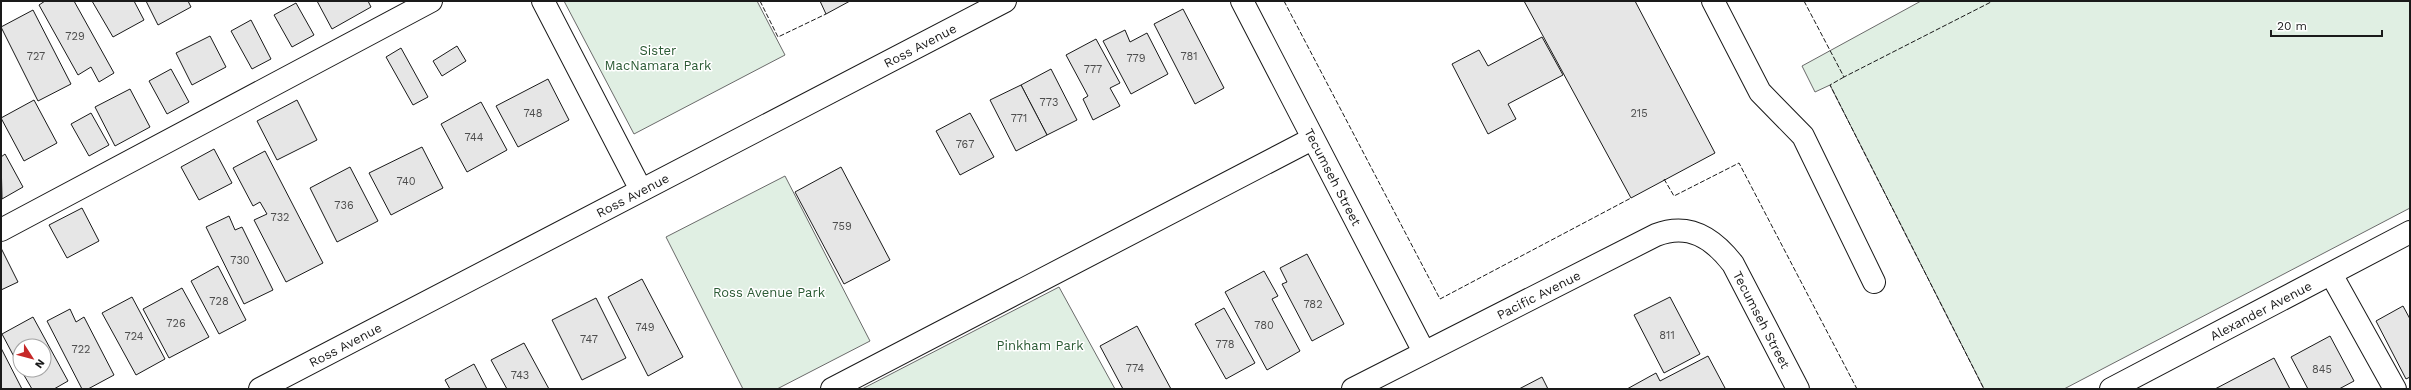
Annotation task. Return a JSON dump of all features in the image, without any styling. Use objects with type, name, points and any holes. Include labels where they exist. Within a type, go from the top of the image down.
[{"type":"street","points":[[1,230],[431,1]]},
{"type":"street","points":[[543,1],[641,190]]},
{"type":"street","name":"Ross Avenue","points":[[260,389],[1005,1]]},
{"type":"street","name":"Tecumseh Street","points":[[1242,1],[1424,352]]},
{"type":"street","points":[[1713,1],[1760,92],[1803,136],[1874,282]]},
{"type":"street","points":[[832,389],[1312,138]]},
{"type":"street","name":"Pacific Avenue","points":[[1353,389],[1667,230],[1682,229],[1704,236],[1724,253]]},
{"type":"street","name":"Alexander Avenue","points":[[2111,389],[2140,382],[2331,274],[2410,232]]},
{"type":"street","name":"Tecumseh Street","points":[[1724,253],[1739,275],[1798,389]]},
{"type":"street","points":[[2331,274],[2395,389]]},
{"type":"green space","name":"Sister MacNamara Park","points":[[564,1],[757,1],[785,55],[634,134]]},
{"type":"green space","points":[[1921,1],[2410,1],[2410,208],[2064,389],[1984,389],[1830,85],[1815,92],[1802,66]]},
{"type":"green space","name":"Ross Avenue Park","points":[[785,176],[870,341],[777,389],[743,389],[666,237]]},
{"type":"green space","name":"Pinkham Park","points":[[1059,287],[1115,389],[862,389]]},
{"type":"building","points":[[45,1],[74,1],[114,73],[99,82],[91,67],[78,75],[39,5]]},
{"type":"building","points":[[92,1],[134,1],[144,20],[113,37]]},
{"type":"building","points":[[146,1],[188,1],[191,7],[158,25]]},
{"type":"building","points":[[317,1],[368,1],[371,7],[332,29]]},
{"type":"building","points":[[820,1],[850,1],[826,14]]},
{"type":"building","points":[[1524,1],[1635,1],[1715,153],[1631,198]]},
{"type":"building","points":[[296,3],[314,35],[292,47],[274,15]]},
{"type":"building","points":[[1183,9],[1224,88],[1195,104],[1154,24]]},
{"type":"building","points":[[33,10],[71,84],[38,101],[1,27]]},
{"type":"building","points":[[251,20],[271,59],[252,69],[231,31]]},
{"type":"building","points":[[1125,30],[1130,42],[1147,33],[1168,74],[1131,94],[1103,41]]},
{"type":"building","points":[[210,36],[226,67],[192,85],[176,53]]},
{"type":"building","points":[[1542,37],[1563,75],[1508,104],[1516,119],[1488,134],[1452,64],[1479,50],[1488,66]]},
{"type":"building","points":[[1096,39],[1120,83],[1110,88],[1120,106],[1093,120],[1083,99],[1088,96],[1066,55]]},
{"type":"building","points":[[457,46],[466,61],[442,76],[433,61]]},
{"type":"building","points":[[401,48],[428,97],[413,105],[386,57]]},
{"type":"building","points":[[171,69],[189,102],[167,114],[149,81]]},
{"type":"building","points":[[1051,69],[1077,120],[1047,135],[1021,85]]},
{"type":"building","points":[[548,79],[569,120],[518,147],[496,106]]},
{"type":"building","points":[[1021,85],[1047,135],[1016,151],[990,100]]},
{"type":"building","points":[[130,89],[150,127],[115,146],[95,107]]},
{"type":"building","points":[[34,100],[57,143],[24,161],[1,118]]},
{"type":"building","points":[[297,100],[317,140],[277,160],[257,121]]},
{"type":"building","points":[[481,102],[507,150],[467,172],[441,124]]},
{"type":"building","points":[[91,113],[109,145],[89,156],[71,124]]},
{"type":"building","points":[[970,113],[994,157],[960,175],[936,131]]},
{"type":"building","points":[[422,147],[443,188],[391,215],[369,173]]},
{"type":"building","points":[[214,149],[232,183],[199,200],[181,167]]},
{"type":"building","points":[[265,151],[323,263],[286,282],[254,220],[267,214],[260,202],[253,206],[233,168]]},
{"type":"building","points":[[5,154],[23,187],[2,199],[1,157]]},
{"type":"building","points":[[350,167],[378,221],[337,242],[310,188]]},
{"type":"building","points":[[841,167],[890,260],[844,284],[795,192]]},
{"type":"building","points":[[82,208],[99,241],[67,258],[49,225]]},
{"type":"building","points":[[229,216],[235,230],[242,227],[273,290],[244,304],[206,227]]},
{"type":"building","points":[[1,248],[18,282],[1,290]]},
{"type":"building","points":[[1307,254],[1344,324],[1312,341],[1282,284],[1287,282],[1280,268]]},
{"type":"building","points":[[218,266],[246,320],[219,334],[191,281]]},
{"type":"building","points":[[1264,271],[1278,296],[1272,299],[1300,351],[1267,370],[1225,292]]},
{"type":"building","points":[[642,279],[683,357],[648,376],[608,297]]},
{"type":"building","points":[[182,288],[209,337],[169,358],[143,309]]},
{"type":"building","points":[[132,297],[165,359],[136,375],[102,313]]},
{"type":"building","points":[[1670,297],[1700,354],[1664,373],[1634,315]]},
{"type":"building","points":[[596,298],[626,358],[582,380],[552,320]]},
{"type":"building","points":[[2403,306],[2410,319],[2410,377],[2406,379],[2376,321]]},
{"type":"building","points":[[1224,308],[1255,363],[1226,379],[1195,324]]},
{"type":"building","points":[[70,309],[76,322],[84,317],[114,375],[88,389],[82,389],[47,321]]},
{"type":"building","points":[[33,317],[44,338],[12,338],[12,353],[2,334]]},
{"type":"building","points":[[1137,326],[1171,389],[1123,389],[1100,346]]},
{"type":"building","points":[[2330,336],[2354,381],[2339,389],[2308,389],[2291,357]]},
{"type":"building","points":[[524,343],[549,389],[507,389],[491,360]]},
{"type":"building","points":[[1,348],[12,369],[12,378],[16,378],[22,389],[1,389]]},
{"type":"building","points":[[52,352],[68,381],[54,389],[32,389],[26,378],[52,378]]},
{"type":"building","points":[[1708,356],[1725,388],[1723,389],[1627,389],[1656,373],[1660,381]]},
{"type":"building","points":[[2274,358],[2290,389],[2215,389]]},
{"type":"building","points":[[474,364],[487,389],[450,389],[445,380]]},
{"type":"building","points":[[1542,377],[1548,389],[1519,389]]},
{"type":"fence","points":[[760,1],[778,37],[826,14]]},
{"type":"fence","points":[[1284,1],[1440,299],[1631,198]]},
{"type":"fence","points":[[1804,1],[1844,77],[1993,1]]},
{"type":"fence","points":[[1844,77],[1830,85],[1984,389]]},
{"type":"fence","points":[[1664,179],[1674,196],[1739,163],[1857,389]]}]
